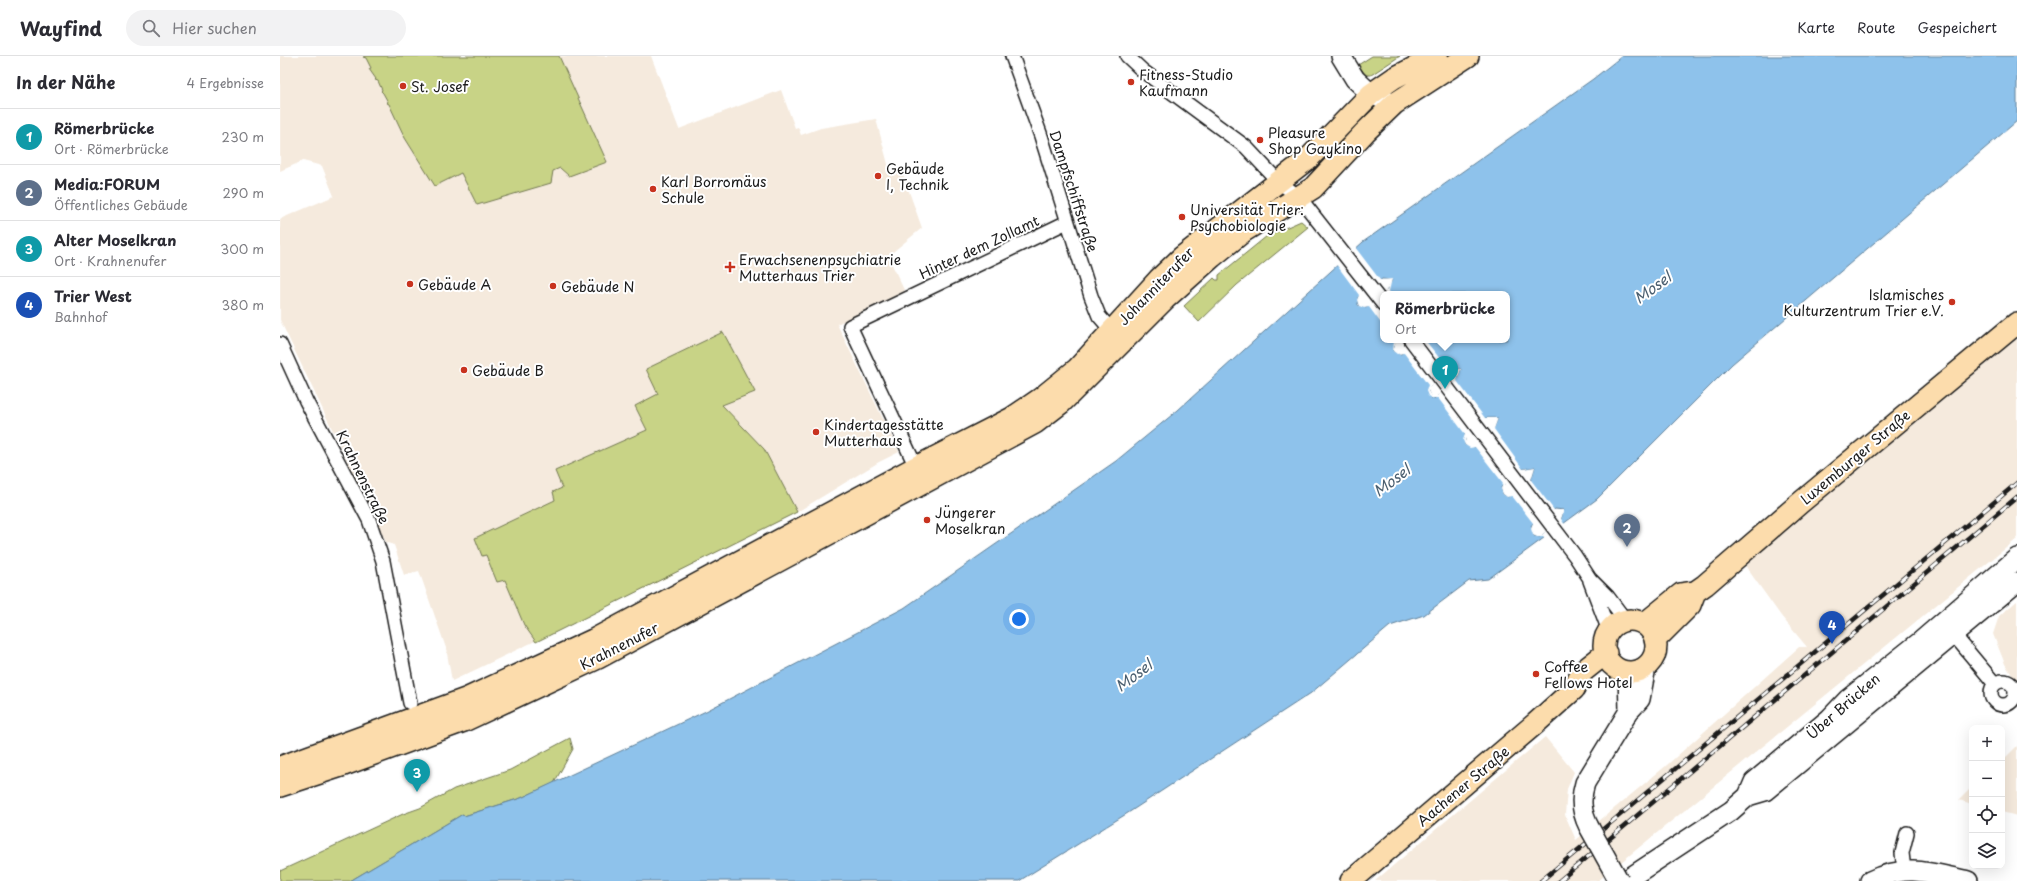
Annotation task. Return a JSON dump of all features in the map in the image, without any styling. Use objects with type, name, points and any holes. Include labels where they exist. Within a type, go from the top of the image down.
[{"type":"main road","name":"Johanniterufer","points":[[1122,332],[1165,299],[1244,231],[1313,188],[1364,132],[1394,104],[1468,56]]},
{"type":"main road","name":"Johanniterufer","points":[[939,465],[1035,423],[1061,403],[1122,332],[1159,278],[1182,257],[1279,182],[1316,151],[1371,94],[1394,78],[1430,58]]},
{"type":"main road","name":"Luxemburger Straße","points":[[1633,629],[1690,605],[1696,592],[1800,503],[2017,323]]},
{"type":"main road","name":"Krahnenufer","points":[[280,767],[468,698],[592,640],[916,467],[939,465]]},
{"type":"main road","name":"Krahnenufer","points":[[280,786],[344,765],[464,721],[598,658],[894,500],[939,465]]},
{"type":"main road","points":[[894,500],[914,479],[916,467]]},
{"type":"main road","points":[[1633,629],[1655,654],[1623,664],[1605,642],[1633,629]]},
{"type":"main road","name":"Aachener Straße","points":[[1350,881],[1574,689],[1582,672],[1623,664]]},
{"type":"street","name":"Dampfschiffstraße","points":[[1012,56],[1041,136],[1067,222],[1099,316],[1122,332]]},
{"type":"street","points":[[1127,56],[1143,71],[1246,147],[1279,182],[1299,197],[1318,219],[1380,300]]},
{"type":"street","points":[[1341,56],[1355,79],[1371,94],[1394,104]]},
{"type":"street","points":[[1347,56],[1357,56]]},
{"type":"street","points":[[1422,86],[1430,58]]},
{"type":"street","name":"Hinter dem Zollamt","points":[[916,467],[850,326],[1067,222]]},
{"type":"street","points":[[1412,343],[1576,556],[1590,579],[1633,629]]},
{"type":"street","name":"Krahnenstraße","points":[[280,344],[306,401],[369,520],[383,561],[410,702]]},
{"type":"street","name":"Über Brücken","points":[[1625,881],[1731,811],[1748,796],[1765,790],[1948,628],[2017,558]]},
{"type":"street","points":[[1590,579],[1608,597],[1633,629]]},
{"type":"street","name":"Über Brücken","points":[[1948,628],[2017,582]]},
{"type":"street","points":[[1948,628],[1995,684],[2004,681],[2011,684],[2014,695],[2014,706]]},
{"type":"street","points":[[1619,881],[1589,827],[1582,809],[1583,789],[1590,774],[1629,711],[1640,699],[1642,693],[1623,664]]},
{"type":"street","points":[[1904,870],[1902,853],[1907,833]]},
{"type":"street","points":[[1870,881],[1885,874],[1904,870],[1923,871],[1968,881]]},
{"type":"shaded area","points":[[280,56],[651,56],[679,129],[781,90],[795,128],[798,127],[801,135],[821,128],[876,119],[890,172],[901,169],[922,228],[888,256],[905,292],[837,324],[899,452],[879,462],[797,512],[656,583],[452,681],[446,648],[419,571],[404,575],[394,545],[386,542],[280,320],[280,219],[334,196],[322,166],[303,161],[280,171]]},
{"type":"shaded area","points":[[2017,337],[2017,539],[1598,881],[1375,881],[1545,737],[1574,772],[1567,789],[1565,815],[1576,840],[1667,765],[1799,647],[1807,647],[1781,616],[1744,564]]},
{"type":"shaded area","points":[[2017,601],[2017,683],[2005,664],[1993,634],[1999,616]]},
{"type":"shaded area","points":[[2017,746],[2017,816],[2005,813],[2005,758]]},
{"type":"shaded area","points":[[1969,790],[1969,803],[1959,800]]},
{"type":"green space","points":[[559,56],[607,162],[569,176],[560,168],[553,171],[551,183],[477,205],[461,173],[435,186],[405,138],[389,104],[387,103],[388,102],[381,91],[382,90],[378,81],[375,80],[376,79],[369,69],[371,68],[366,58],[363,57]]},
{"type":"green space","points":[[1372,56],[1400,56],[1371,75],[1366,75],[1358,65]]},
{"type":"green space","points":[[1301,221],[1308,227],[1237,285],[1199,322],[1184,306],[1214,278],[1219,280],[1219,275],[1267,236]]},
{"type":"green space","points":[[723,332],[755,392],[722,405],[764,449],[797,512],[536,642],[524,625],[505,580],[497,582],[486,555],[482,556],[475,538],[555,500],[553,492],[562,488],[555,471],[647,430],[635,406],[658,394],[646,369]]},
{"type":"green space","points":[[570,738],[573,749],[554,783],[521,798],[464,816],[463,814],[350,881],[280,881],[280,871],[403,814],[420,808],[454,789],[510,770]]},
{"type":"water","name":"Mosel","points":[[1622,56],[2017,56],[2017,121],[1732,364],[1597,499],[1488,579],[1469,581],[1424,615],[1390,626],[1311,693],[1131,811],[1019,881],[350,881],[463,814],[464,816],[521,798],[706,711],[904,608],[1116,461],[1178,410],[1363,242],[1593,79]],"holes":[[[1461,369],[1457,380],[1434,399],[1431,398],[1427,389],[1449,370]],[[1485,418],[1498,418],[1494,428],[1475,447],[1465,445],[1465,434]],[[1535,467],[1531,480],[1508,497],[1503,494],[1501,487],[1523,469]],[[1555,509],[1564,510],[1561,519],[1540,537],[1534,536],[1531,526],[1533,523]]]},
{"type":"pier","points":[[1355,247],[1380,280],[1392,279],[1389,291],[1386,291],[1390,281],[1381,282],[1361,296],[1359,300],[1361,305],[1368,305],[1380,296],[1380,322],[1369,307],[1364,308],[1359,306],[1357,300],[1359,295],[1336,264]]},
{"type":"pier","points":[[1394,343],[1396,343],[1394,347],[1396,351],[1400,352],[1413,343],[1427,343],[1449,370],[1461,369],[1457,381],[1485,418],[1498,418],[1494,429],[1523,469],[1535,467],[1531,480],[1554,510],[1564,510],[1561,519],[1565,525],[1545,539],[1543,537],[1533,535],[1531,529],[1533,523],[1512,496],[1507,497],[1503,494],[1501,489],[1503,483],[1475,447],[1470,448],[1465,445],[1463,440],[1465,434],[1438,398],[1431,398],[1428,396],[1426,391],[1428,385],[1404,353],[1397,354],[1393,351]],"holes":[[[1458,371],[1455,379],[1437,396],[1431,396],[1428,391],[1430,387],[1450,372]],[[1486,420],[1495,420],[1493,427],[1474,445],[1468,445],[1465,440],[1467,436]],[[1532,470],[1529,478],[1511,494],[1504,493],[1504,485],[1524,471]],[[1555,511],[1561,512],[1560,518],[1542,535],[1534,533],[1534,525]]]},
{"type":"railway","points":[[1541,881],[2017,483]]},
{"type":"railway","points":[[1559,881],[2017,497]]},
{"type":"place","name":"Fitness-Studio Kaufmann","points":[[1131,82]]},
{"type":"place","name":"St. Josef","points":[[403,86]]},
{"type":"place","name":"Pleasure Shop Gaykino","points":[[1260,140]]},
{"type":"place","name":"Gebäude I, Technik","points":[[878,176]]},
{"type":"place","name":"Karl Borromäus Schule","points":[[653,189]]},
{"type":"place","name":"Universität Trier: Psychobiologie","points":[[1182,217]]},
{"type":"place","name":"Erwachsenenpsychiatrie Mutterhaus Trier","points":[[730,267]]},
{"type":"place","name":"Gebäude A","points":[[410,284]]},
{"type":"place","name":"Gebäude N","points":[[553,286]]},
{"type":"place","name":"Islamisches Kulturzentrum Trier e.V.","points":[[1952,302]]},
{"type":"place","name":"Gebäude B","points":[[464,370]]},
{"type":"place","name":"Römerbrücke","points":[[1445,389]]},
{"type":"place","name":"Kindertagesstätte Mutterhaus","points":[[816,432]]},
{"type":"place","name":"Jüngerer Moselkran","points":[[927,520]]},
{"type":"place","name":"Media:FORUM","points":[[1627,547]]},
{"type":"place","name":"Trier West","points":[[1832,644]]},
{"type":"place","name":"Coffee Fellows Hotel","points":[[1536,674]]},
{"type":"place","name":"Alter Moselkran","points":[[417,792]]}]
